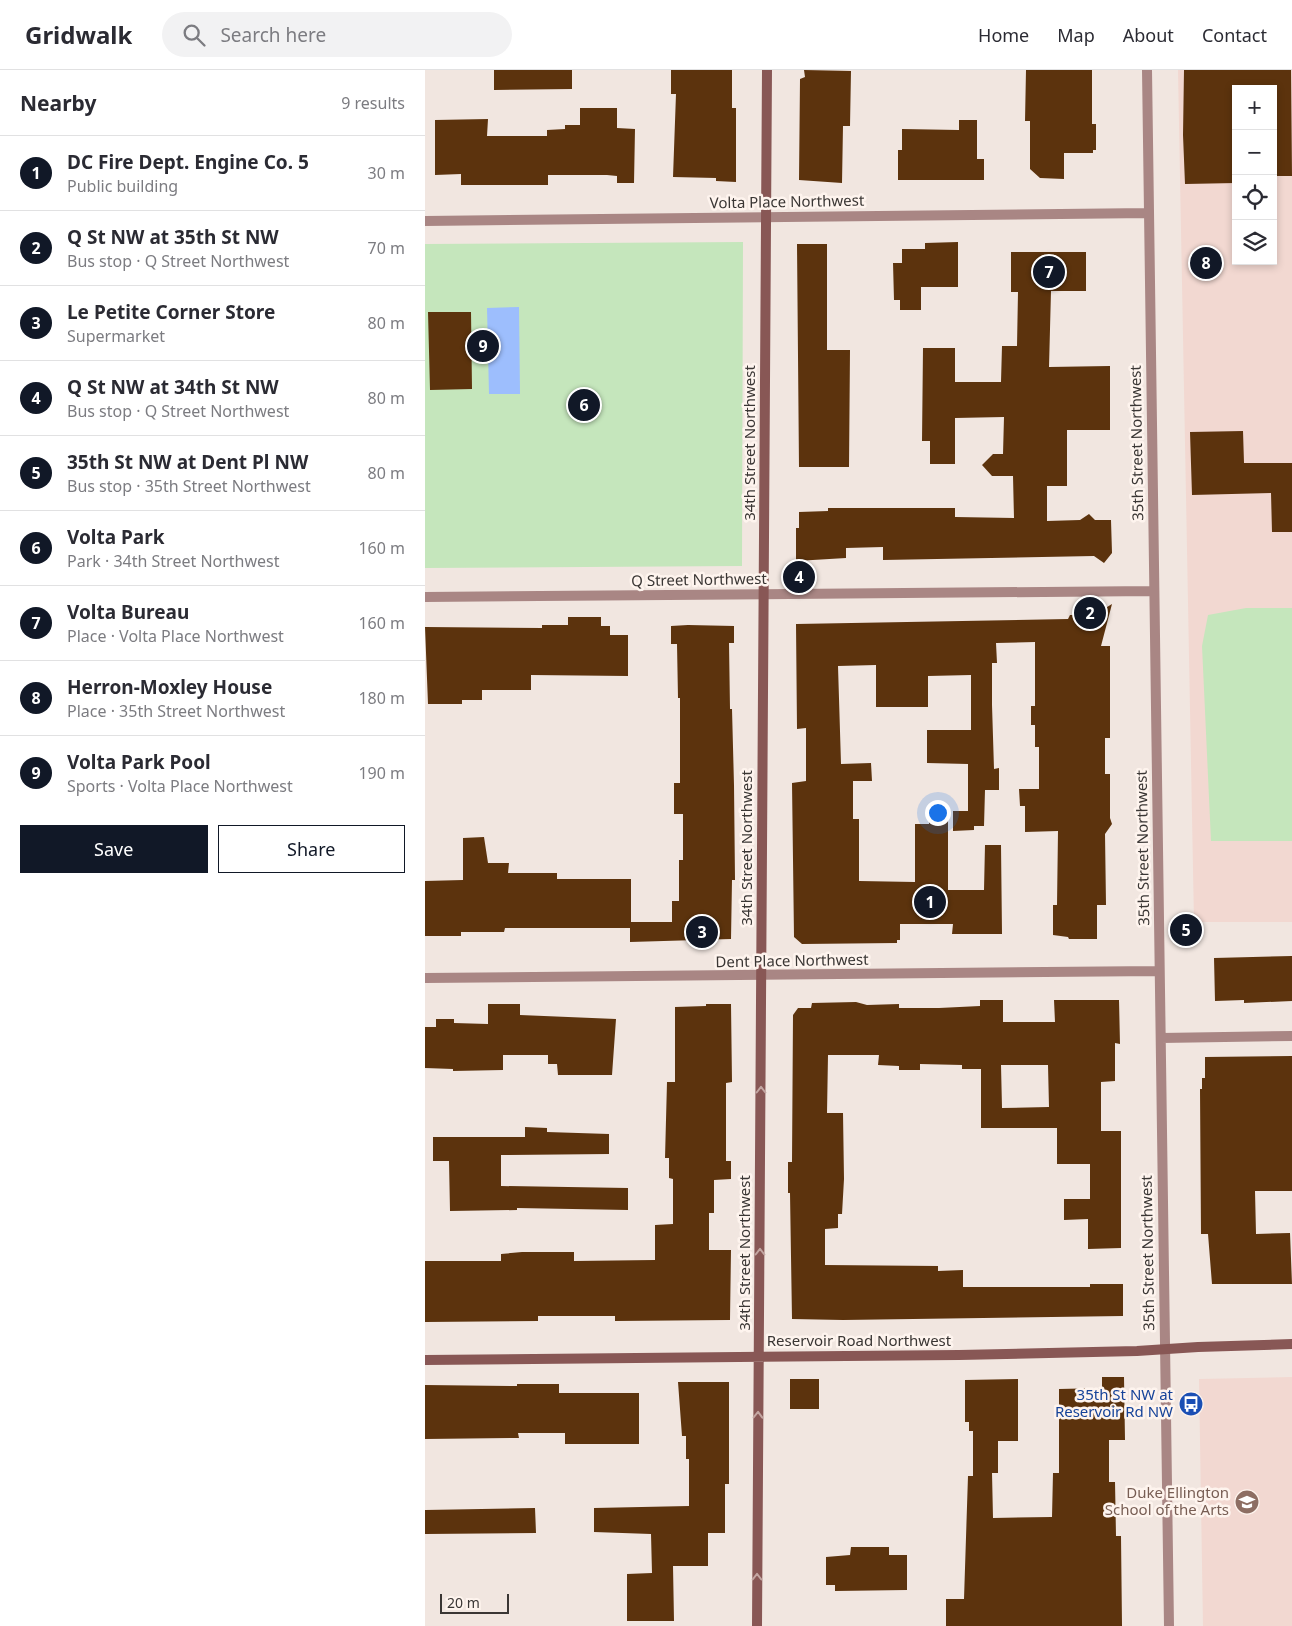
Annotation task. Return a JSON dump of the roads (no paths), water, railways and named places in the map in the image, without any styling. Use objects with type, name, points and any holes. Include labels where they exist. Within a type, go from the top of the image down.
[{"type":"street","name":"34th Street Northwest","points":[[757,1626],[767,70]]},
{"type":"street","name":"35th Street Northwest","points":[[1147,70],[1169,1626]]},
{"type":"street","name":"Volta Place Northwest","points":[[425,221],[1149,213]]},
{"type":"street","name":"Q Street Northwest","points":[[425,597],[1153,591]]},
{"type":"street","name":"Dent Place Northwest","points":[[425,978],[762,976],[1159,970]]},
{"type":"street","points":[[1161,1038],[1292,1036]]},
{"type":"street","name":"Reservoir Road Northwest","points":[[425,1360],[1165,1350],[1292,1344]]},
{"type":"water","points":[[519,307],[520,394],[489,394],[487,308]]},
{"type":"place","name":"Herron-Moxley House","points":[[1206,263]]},
{"type":"place","name":"Volta Bureau","points":[[1049,272]]},
{"type":"place","name":"Volta Park Pool","points":[[483,346]]},
{"type":"place","name":"Volta Park","points":[[584,405]]},
{"type":"place","name":"Q St NW at 34th St NW","points":[[799,577]]},
{"type":"place","name":"Q St NW at 35th St NW","points":[[1090,613]]},
{"type":"place","name":"DC Fire Dept. Engine Co. 5","points":[[930,902]]},
{"type":"place","name":"35th St NW at Dent Pl NW","points":[[1186,930]]},
{"type":"place","name":"Le Petite Corner Store","points":[[702,932]]},
{"type":"place","name":"35th St NW at Reservoir Rd NW","points":[[1191,1404]]},
{"type":"place","name":"Duke Ellington School of the Arts","points":[[1247,1502]]}]
